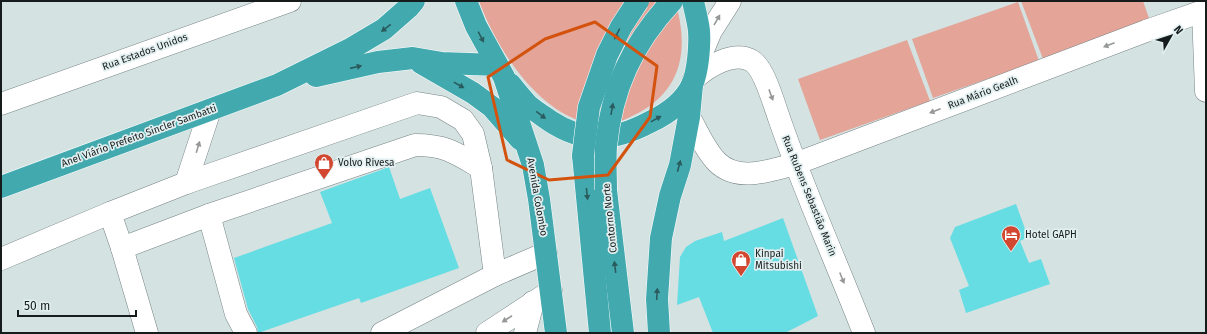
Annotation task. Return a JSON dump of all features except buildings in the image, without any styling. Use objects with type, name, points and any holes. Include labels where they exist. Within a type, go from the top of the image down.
[{"type":"highway","name":"Anel Viário Prefeito Sincler Sambatti","points":[[1,188],[277,85],[352,48],[384,29],[414,1]]},
{"type":"highway","name":"Avenida Colombo","points":[[466,1],[476,26],[500,71],[528,147],[533,165],[539,199],[556,333]]},
{"type":"highway","name":"Contorno Norte","points":[[600,333],[583,155],[588,107],[607,56],[621,27],[638,1]]},
{"type":"highway","name":"Contorno Norte","points":[[623,333],[606,190],[606,147],[615,96],[630,58],[656,18],[672,1]]},
{"type":"highway","points":[[659,333],[657,299],[661,238],[670,196],[680,165],[697,75],[699,31],[693,1]]},
{"type":"highway","name":"Anel Viário Prefeito Sincler Sambatti","points":[[277,85],[378,62],[413,58],[500,71]]},
{"type":"highway","points":[[413,58],[492,107],[528,147]]},
{"type":"highway","points":[[500,71],[528,105],[563,130],[582,136],[600,138],[620,135],[660,118],[682,101],[697,75]]},
{"type":"street","name":"Rua Estados Unidos","points":[[1,104],[290,1]]},
{"type":"street","points":[[697,75],[711,31],[730,1]]},
{"type":"street","points":[[1205,11],[1206,90]]},
{"type":"street","name":"Rua Mário Gealh","points":[[689,117],[709,151],[718,163],[730,171],[746,174],[760,173],[795,164],[1146,31],[1205,11]]},
{"type":"street","name":"Rua Rubens Sebastião Marin","points":[[697,75],[719,62],[739,58],[752,61],[762,73],[795,164],[864,333]]},
{"type":"street","points":[[1,259],[186,183],[417,103],[441,107],[463,120],[473,134],[481,168],[495,275]]},
{"type":"street","points":[[186,183],[210,110]]},
{"type":"street","points":[[122,248],[209,215],[416,146],[431,145],[448,149],[481,168]]},
{"type":"street","points":[[110,213],[147,333]]},
{"type":"street","points":[[209,215],[236,314],[246,333]]},
{"type":"street","points":[[382,333],[495,275],[546,253]]},
{"type":"street","points":[[487,333],[551,291]]},
{"type":"street","points":[[525,333],[533,302]]},
{"type":"highlighted area","points":[[595,22],[657,66],[650,117],[608,175],[549,180],[507,160],[488,77],[545,39]]},
{"type":"shaded area","points":[[479,1],[675,1],[680,19],[682,36],[678,68],[672,82],[662,95],[649,106],[632,116],[620,121],[602,125],[583,122],[565,114],[548,103],[519,73],[495,37]]},
{"type":"shaded area","points":[[1021,1],[1143,1],[1150,21],[1043,59]]},
{"type":"shaded area","points":[[1018,2],[1039,61],[933,98],[912,39]]},
{"type":"shaded area","points":[[907,40],[930,101],[820,140],[798,79]]},
{"type":"place","name":"Volvo Rivesa","points":[[324,180]]},
{"type":"place","name":"Hotel GAPH","points":[[1011,252]]},
{"type":"place","name":"Kinpai Mitsubishi","points":[[741,277]]}]
